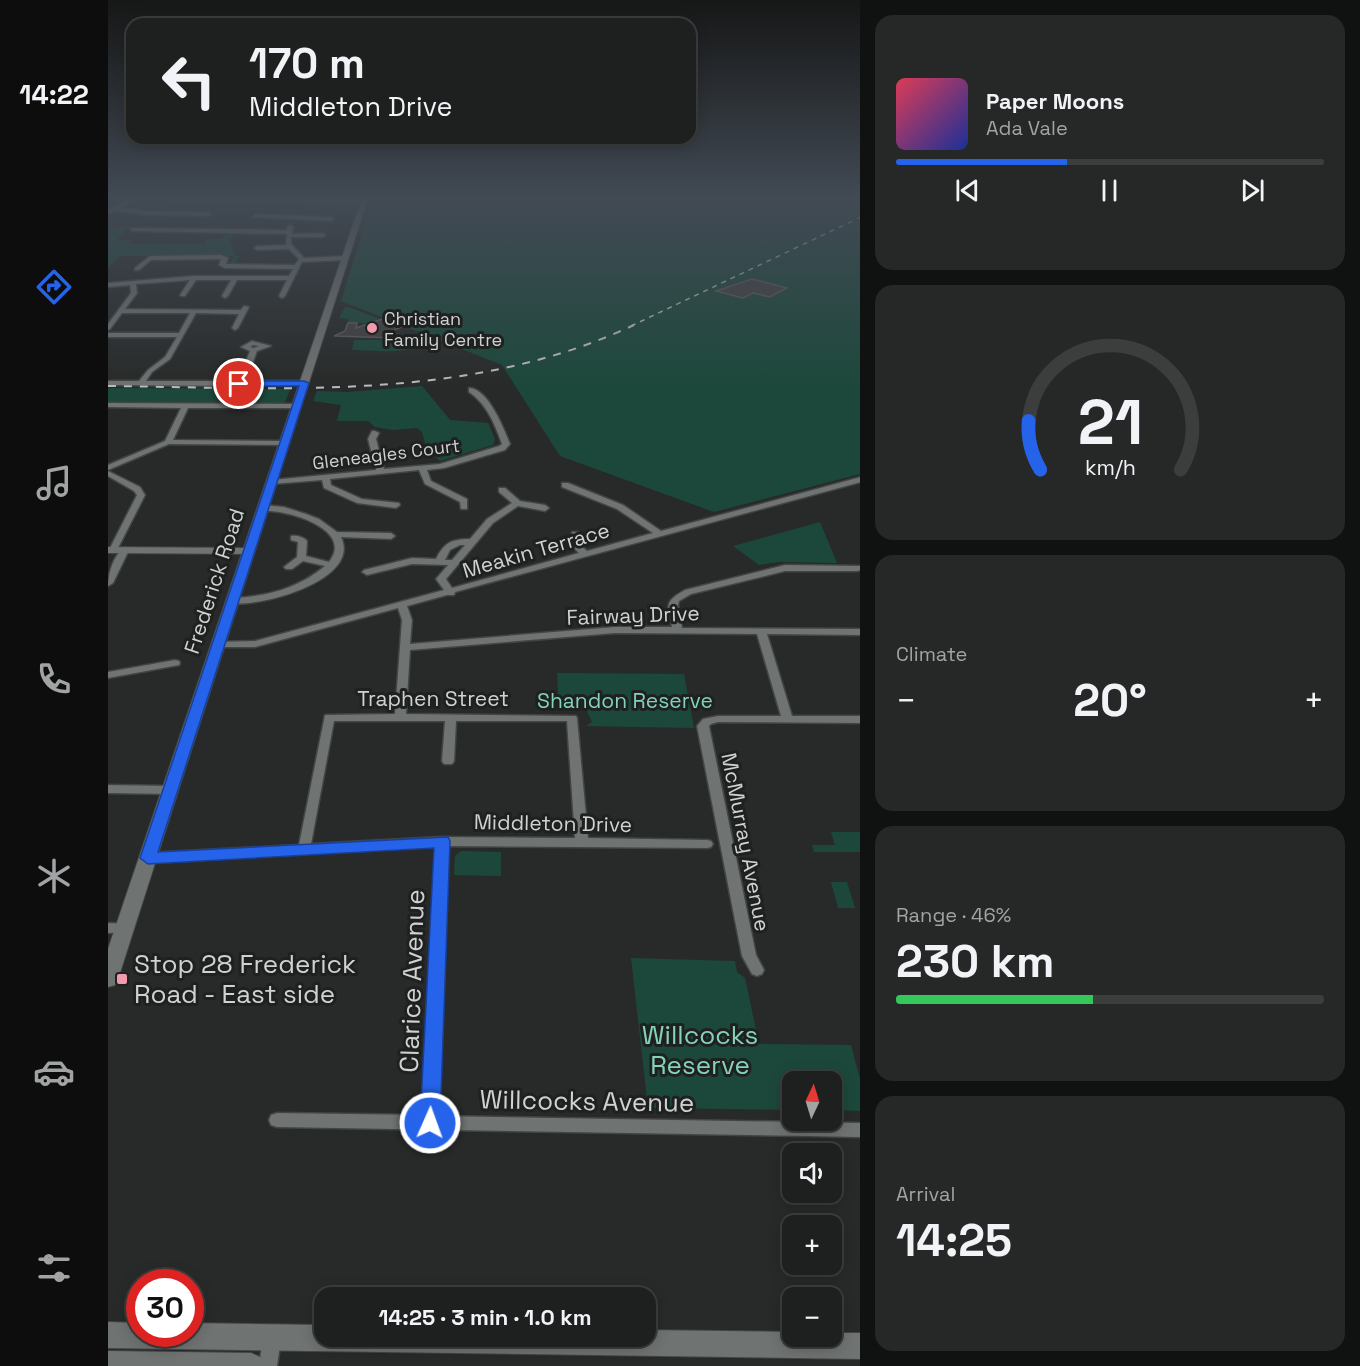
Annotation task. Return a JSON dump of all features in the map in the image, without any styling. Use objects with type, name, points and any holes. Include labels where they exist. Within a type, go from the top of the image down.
[{"type":"main road","name":"Frederick Road","points":[[108,979],[116,928],[148,858],[344,262]]},
{"type":"main road","points":[[108,1335],[860,1346]]},
{"type":"main road","points":[[108,1364],[251,1366]]},
{"type":"street","points":[[137,269],[143,262]]},
{"type":"street","points":[[223,262],[222,265],[225,266],[297,267]]},
{"type":"street","points":[[282,296],[301,262]]},
{"type":"street","points":[[108,285],[194,278],[292,278]]},
{"type":"street","points":[[183,295],[194,278]]},
{"type":"street","points":[[225,296],[235,278]]},
{"type":"street","points":[[108,328],[134,293],[133,282]]},
{"type":"street","points":[[108,314],[245,310],[235,328]]},
{"type":"street","points":[[141,383],[150,371],[156,369],[168,358],[194,312]]},
{"type":"street","points":[[108,335],[181,335]]},
{"type":"street","points":[[241,379],[254,350]]},
{"type":"street","points":[[150,383],[156,369]]},
{"type":"street","points":[[108,383],[241,379],[304,383]]},
{"type":"street","name":"Gleneagles Court","points":[[272,482],[422,468],[484,455],[506,444],[479,394],[472,390]]},
{"type":"street","points":[[108,405],[297,406]]},
{"type":"street","points":[[168,442],[186,405]]},
{"type":"street","points":[[375,433],[372,439],[380,471]]},
{"type":"street","points":[[108,468],[168,442],[285,443]]},
{"type":"street","points":[[422,468],[428,482],[464,501],[464,507]]},
{"type":"street","points":[[108,473],[137,489],[141,495],[116,550],[108,583]]},
{"type":"street","points":[[325,477],[327,486],[348,497],[396,505]]},
{"type":"street","name":"Meakin Terrace","points":[[219,644],[255,644],[450,593],[860,479]]},
{"type":"street","points":[[565,485],[620,507],[660,534]]},
{"type":"street","points":[[502,490],[517,503],[545,508]]},
{"type":"street","points":[[450,593],[441,579],[490,521],[517,503]]},
{"type":"street","points":[[264,508],[297,512],[338,534],[391,536]]},
{"type":"street","points":[[233,601],[256,599],[296,589],[331,565],[341,544],[338,534]]},
{"type":"street","points":[[575,534],[575,545],[585,554]]},
{"type":"street","points":[[294,538],[303,541],[302,558]]},
{"type":"street","points":[[440,562],[446,548],[459,542],[472,542]]},
{"type":"street","points":[[116,550],[249,551]]},
{"type":"street","points":[[289,567],[302,558],[331,565]]},
{"type":"street","points":[[367,572],[412,561],[454,563]]},
{"type":"street","points":[[677,630],[673,605],[675,599],[688,592],[785,568],[857,568]]},
{"type":"street","points":[[400,718],[407,620],[402,605]]},
{"type":"street","name":"Fairway Drive","points":[[406,647],[615,630],[860,632]]},
{"type":"street","points":[[761,631],[788,720],[860,720]]},
{"type":"street","points":[[108,675],[175,663]]},
{"type":"street","name":"Traphen Street","points":[[304,849],[329,717],[572,718],[582,843]]},
{"type":"street","points":[[448,761],[451,718]]},
{"type":"street","name":"McMurray Avenue","points":[[757,970],[749,956],[703,726],[707,721],[788,720]]},
{"type":"street","points":[[108,789],[171,790]]},
{"type":"street","name":"Middleton Drive","points":[[148,858],[442,841],[707,844]]},
{"type":"street","name":"Clarice Avenue","points":[[430,1123],[442,841]]},
{"type":"street","name":"Willcocks Avenue","points":[[277,1120],[860,1130]]},
{"type":"street","points":[[268,1366],[272,1338]]},
{"type":"green space","points":[[225,262],[236,262],[234,265],[226,265]]},
{"type":"green space","points":[[353,262],[860,262],[860,474],[714,512],[560,456],[502,365],[341,301]]},
{"type":"green space","points":[[345,307],[380,319],[367,323],[348,323],[348,319],[339,318]]},
{"type":"green space","points":[[395,332],[413,338],[411,340],[418,345],[396,351],[352,350],[354,340],[394,340]]},
{"type":"green space","points":[[422,386],[450,420],[488,423],[495,439],[493,445],[440,461],[426,447],[422,432],[417,428],[393,430],[375,427],[368,421],[337,421],[341,405],[313,401],[317,391],[347,392]]},
{"type":"green space","points":[[108,388],[290,390],[285,402],[280,403],[108,402]]},
{"type":"green space","points":[[820,522],[837,563],[779,562],[759,565],[733,546]]},
{"type":"green space","name":"Shandon Reserve","points":[[557,673],[684,674],[694,728],[586,726],[592,722],[587,711],[571,706],[559,710]]},
{"type":"green space","points":[[831,832],[860,832],[860,852],[814,852],[812,845],[835,845]]},
{"type":"green space","points":[[461,851],[501,852],[501,876],[454,875],[455,856]]},
{"type":"green space","points":[[831,882],[847,882],[855,908],[838,908]]},
{"type":"green space","name":"Willcocks Reserve","points":[[631,958],[735,961],[737,972],[745,978],[759,1044],[851,1045],[860,1079],[860,1111],[842,1110],[842,1071],[782,1071],[782,1110],[648,1108]]},
{"type":"building","points":[[752,279],[787,288],[770,297],[753,293],[743,298],[716,291]]},
{"type":"building","name":"Christian Family Centre","points":[[382,319],[402,327],[394,330],[393,338],[334,336],[345,331],[348,323],[357,323],[356,328]]},
{"type":"railway","points":[[631,326],[767,262]]},
{"type":"railway","points":[[108,386],[309,388],[442,379],[508,367],[572,350],[634,325]]},
{"type":"place","name":"Christian Family Centre","points":[[372,328]]},
{"type":"place","name":"Stop 28 Frederick Road - East side","points":[[122,979]]},
{"type":"route","points":[[239,384],[304,383],[148,858],[442,841],[430,1123]]}]
